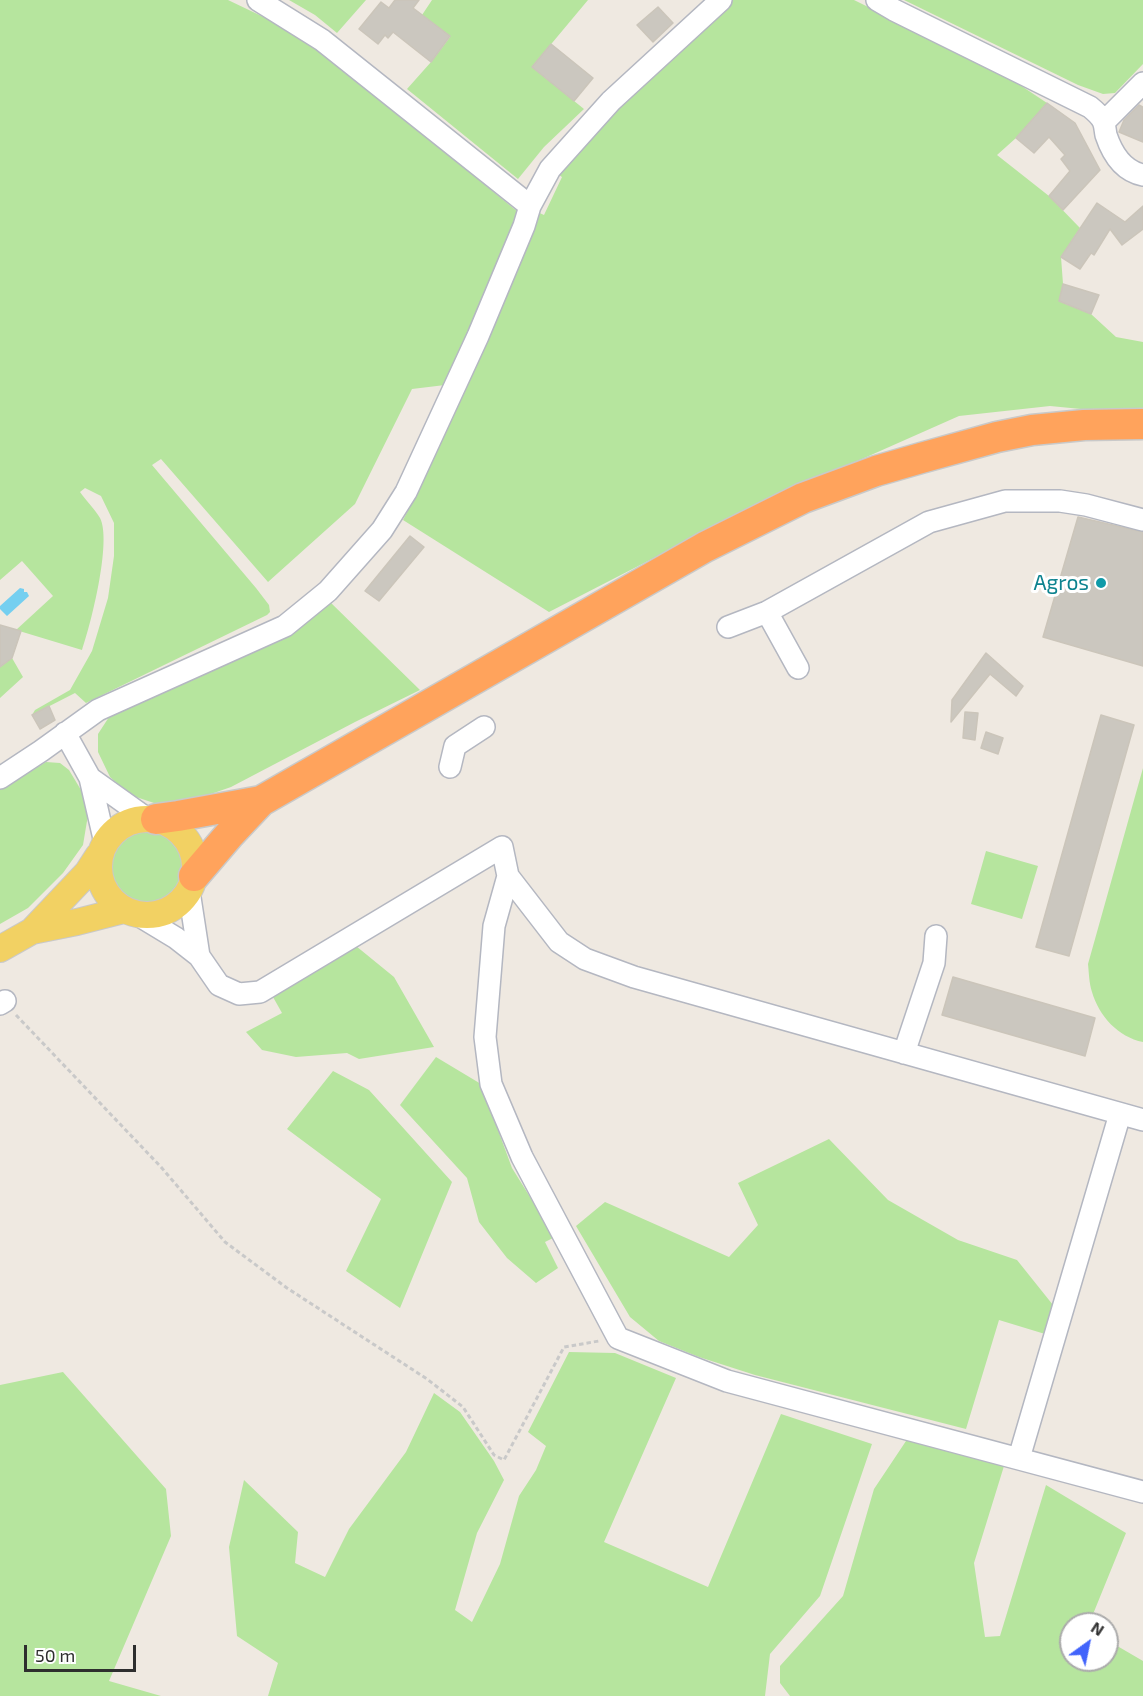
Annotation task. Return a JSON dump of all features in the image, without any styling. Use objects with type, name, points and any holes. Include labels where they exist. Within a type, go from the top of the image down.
[{"type":"highway","points":[[192,884],[229,835],[261,801],[552,634],[739,530],[803,498],[876,471],[997,437],[1032,430],[1084,425],[1143,424]]},
{"type":"highway","points":[[938,453],[1023,446],[1143,445]]},
{"type":"highway","points":[[151,819],[261,801]]},
{"type":"main road","points":[[0,949],[32,931],[87,873],[113,834],[125,824],[151,819],[174,826],[190,847],[195,861],[192,884],[180,903],[167,911],[152,915],[131,912],[32,931]]},
{"type":"main road","points":[[102,849],[97,866],[102,888],[111,900],[131,912]]},
{"type":"street","points":[[258,0],[322,40],[530,206]]},
{"type":"street","points":[[0,778],[98,710],[285,626],[327,591],[382,530],[406,492],[478,336],[524,226],[530,206],[550,168],[611,101],[721,0]]},
{"type":"street","points":[[877,0],[1077,99],[1098,114],[1104,122],[1112,150],[1119,162],[1143,174]]},
{"type":"street","points":[[1104,122],[1143,83]]},
{"type":"street","points":[[728,627],[767,612],[929,522],[1005,501],[1060,501],[1086,505],[1143,520]]},
{"type":"street","points":[[767,612],[798,668]]},
{"type":"street","points":[[450,767],[455,746],[484,727]]},
{"type":"street","points":[[65,732],[90,778],[102,849]]},
{"type":"street","points":[[90,778],[151,819]]},
{"type":"street","points":[[131,912],[176,938],[199,956],[219,985],[239,994],[260,992],[501,847],[508,876],[559,942],[585,959],[634,977],[1143,1120]]},
{"type":"street","points":[[508,876],[494,926],[485,1037],[491,1084],[522,1157],[618,1338],[727,1380],[1143,1492]]},
{"type":"street","points":[[192,884],[199,956]]},
{"type":"street","points":[[904,1053],[934,963],[936,936]]},
{"type":"street","points":[[1019,1458],[1120,1114]]},
{"type":"path","points":[[2,1003],[161,1167],[225,1242],[287,1288],[427,1379],[463,1407],[494,1455],[504,1460],[564,1347],[618,1338]]},
{"type":"green space","points":[[0,0],[228,0],[274,22],[324,53],[518,212],[445,385],[412,389],[355,504],[268,582],[161,459],[152,465],[256,588],[269,605],[270,612],[86,703],[75,693],[32,715],[35,710],[70,690],[92,651],[108,598],[114,556],[114,523],[101,496],[85,488],[80,492],[100,518],[104,545],[95,603],[82,650],[16,630],[53,596],[22,561],[0,580]]},
{"type":"green space","points":[[289,0],[366,0],[337,33],[315,15]]},
{"type":"green space","points":[[432,0],[588,0],[532,67],[584,109],[544,147],[518,179],[407,89],[450,37],[422,15]]},
{"type":"green space","points":[[731,0],[854,0],[1002,73],[1047,103],[1016,138],[997,155],[1049,196],[1080,228],[1061,257],[1063,284],[1059,301],[1091,314],[1116,337],[1143,342],[1143,415],[1050,406],[959,416],[747,510],[549,612],[403,520],[422,483],[519,256],[533,210],[544,215],[562,177],[553,171]]},
{"type":"green space","points":[[904,0],[1143,0],[1143,64],[1115,93],[1103,94],[1078,85]]},
{"type":"green space","points":[[329,601],[420,690],[231,787],[188,802],[157,804],[130,795],[110,777],[98,752],[98,734],[109,717],[136,701],[296,630]]},
{"type":"green space","points":[[12,658],[23,677],[0,698],[0,667]]},
{"type":"green space","points":[[46,762],[60,763],[69,770],[84,795],[88,815],[83,845],[63,873],[28,908],[0,924],[0,790]]},
{"type":"green space","points":[[1143,768],[1143,1042],[1118,1030],[1099,1009],[1092,992],[1088,964]]},
{"type":"green space","points":[[140,829],[154,829],[168,835],[179,846],[185,860],[182,882],[174,894],[154,905],[140,905],[126,899],[115,888],[109,874],[109,860],[115,846],[126,835]]},
{"type":"green space","points":[[986,851],[1038,866],[1022,919],[971,904]]},
{"type":"green space","points":[[356,946],[394,977],[434,1047],[359,1059],[347,1053],[296,1057],[262,1050],[246,1032],[282,1013],[273,997]]},
{"type":"green space","points":[[436,1057],[481,1084],[512,1168],[555,1237],[545,1242],[558,1268],[536,1283],[507,1258],[479,1222],[467,1178],[400,1105]]},
{"type":"green space","points":[[333,1071],[369,1090],[452,1182],[400,1308],[346,1271],[381,1199],[287,1129]]},
{"type":"green space","points":[[829,1139],[888,1200],[958,1240],[1017,1260],[1053,1305],[1045,1334],[999,1320],[966,1429],[755,1375],[659,1341],[630,1317],[576,1226],[605,1202],[729,1257],[758,1225],[738,1183]]},
{"type":"green space","points":[[569,1352],[615,1353],[676,1378],[604,1542],[708,1587],[781,1414],[872,1444],[820,1596],[770,1654],[765,1696],[268,1696],[278,1663],[237,1636],[229,1547],[244,1480],[298,1532],[295,1563],[325,1577],[349,1529],[406,1452],[434,1393],[460,1412],[494,1461],[504,1480],[477,1533],[455,1610],[472,1622],[500,1564],[519,1496],[536,1470],[546,1446],[528,1432]]},
{"type":"green space","points":[[63,1372],[166,1489],[171,1536],[109,1681],[161,1696],[0,1696],[0,1385]]},
{"type":"green space","points":[[908,1438],[1004,1466],[974,1563],[985,1637],[1000,1636],[1046,1485],[1126,1533],[1094,1612],[1059,1612],[1059,1672],[1119,1672],[1119,1647],[1143,1661],[1143,1696],[790,1696],[780,1683],[780,1666],[843,1596],[874,1489]]},
{"type":"water","points":[[20,588],[24,589],[29,596],[7,616],[0,606]]},
{"type":"building","points":[[395,0],[419,0],[413,8],[450,36],[431,62],[393,32],[388,38],[385,35],[378,44],[359,29],[381,2],[389,8]]},
{"type":"building","points":[[658,7],[673,23],[653,42],[637,25]]},
{"type":"building","points":[[551,44],[593,78],[574,101],[532,67]]},
{"type":"building","points":[[1047,103],[1075,123],[1100,170],[1063,210],[1049,196],[1070,171],[1061,159],[1065,155],[1049,137],[1034,153],[1016,138]]},
{"type":"building","points":[[1139,105],[1143,107],[1143,142],[1119,132],[1124,120]]},
{"type":"building","points":[[1097,203],[1125,222],[1143,206],[1143,229],[1122,245],[1110,229],[1094,255],[1091,253],[1080,269],[1061,257]]},
{"type":"building","points":[[1063,284],[1099,295],[1091,314],[1059,301]]},
{"type":"building","name":"Agros","points":[[1078,517],[1143,532],[1143,666],[1043,637]]},
{"type":"building","points":[[410,536],[424,547],[379,601],[365,591]]},
{"type":"building","points":[[0,625],[21,631],[12,658],[0,667]]},
{"type":"building","points":[[986,653],[1023,686],[1016,696],[990,674],[951,722],[952,700]]},
{"type":"building","points":[[49,706],[55,720],[40,729],[32,715]]},
{"type":"building","points":[[965,712],[978,713],[975,740],[963,738]]},
{"type":"building","points":[[1101,715],[1134,725],[1069,956],[1036,947]]},
{"type":"building","points":[[986,732],[1003,738],[998,754],[981,748]]},
{"type":"building","points":[[953,977],[1095,1018],[1085,1056],[942,1015]]},
{"type":"place","name":"Agros","points":[[1101,583]]}]
